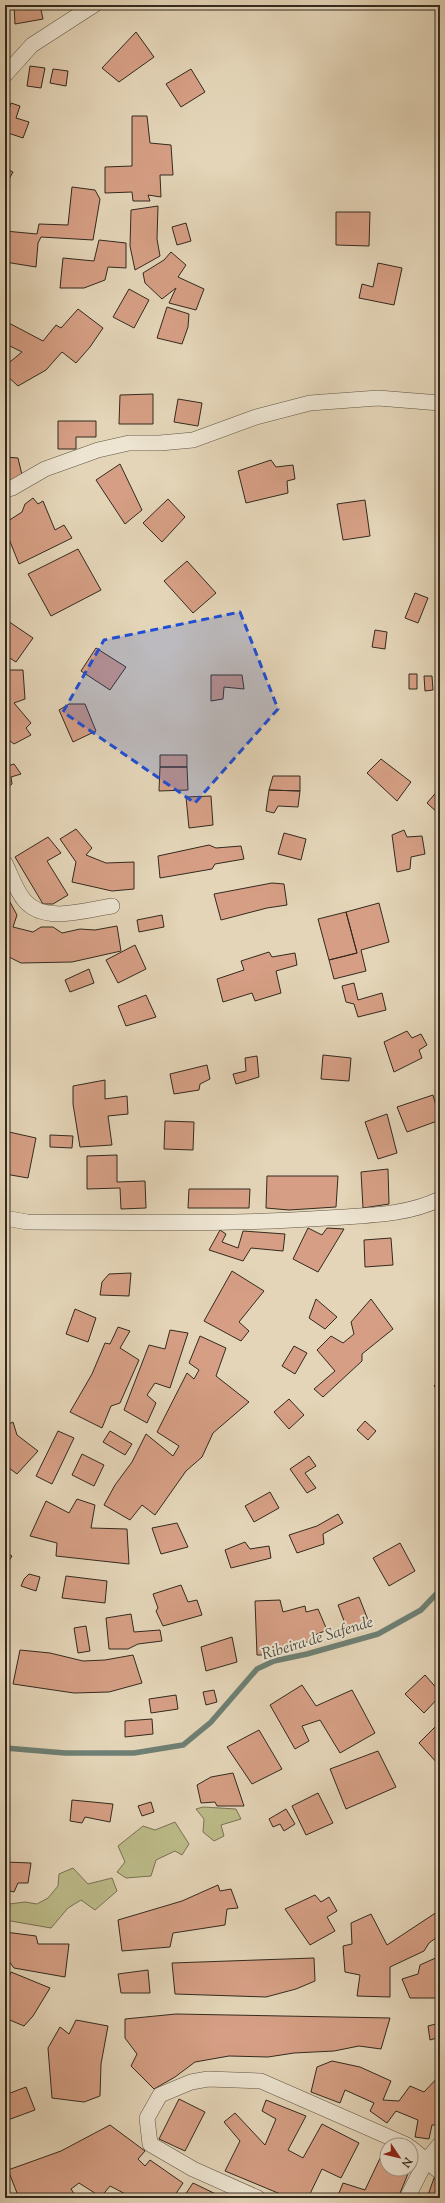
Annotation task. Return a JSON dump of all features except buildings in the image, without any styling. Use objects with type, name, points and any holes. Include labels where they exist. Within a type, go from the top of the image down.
[{"type":"street","points":[[5,75],[32,46],[94,5]]},
{"type":"street","points":[[5,490],[12,488],[45,469],[98,450],[129,443],[160,443],[193,440],[256,417],[310,403],[378,398],[440,403]]},
{"type":"street","points":[[5,863],[24,900],[34,909],[51,914],[112,906]]},
{"type":"street","points":[[5,1218],[27,1222],[287,1221],[389,1214],[422,1208],[440,1199]]},
{"type":"street","points":[[258,2198],[192,2169],[150,2144],[147,2118],[160,2095],[191,2082],[208,2079],[261,2081],[389,2137]]},
{"type":"street","points":[[407,2198],[426,2161],[440,2144]]},
{"type":"street","points":[[419,2155],[440,2172]]},
{"type":"highlighted area","points":[[240,612],[278,709],[195,803],[63,712],[104,640]]},
{"type":"shaded area","points":[[203,1807],[236,1809],[241,1819],[221,1825],[224,1836],[214,1841],[203,1832],[204,1819],[196,1809]]},
{"type":"shaded area","points":[[175,1822],[189,1844],[182,1855],[175,1851],[156,1860],[151,1876],[126,1878],[117,1872],[125,1862],[118,1846],[143,1826],[155,1830]]},
{"type":"shaded area","points":[[73,1868],[88,1884],[112,1878],[117,1891],[95,1910],[81,1900],[68,1908],[51,1928],[5,1920],[9,1904],[25,1902],[37,1904],[48,1898],[58,1886],[59,1874]]},
{"type":"waterway","name":"Ribeira de Safende","points":[[5,1748],[65,1753],[134,1753],[183,1745],[211,1722],[257,1669],[274,1661],[307,1654],[378,1634],[421,1610],[440,1590]]}]
